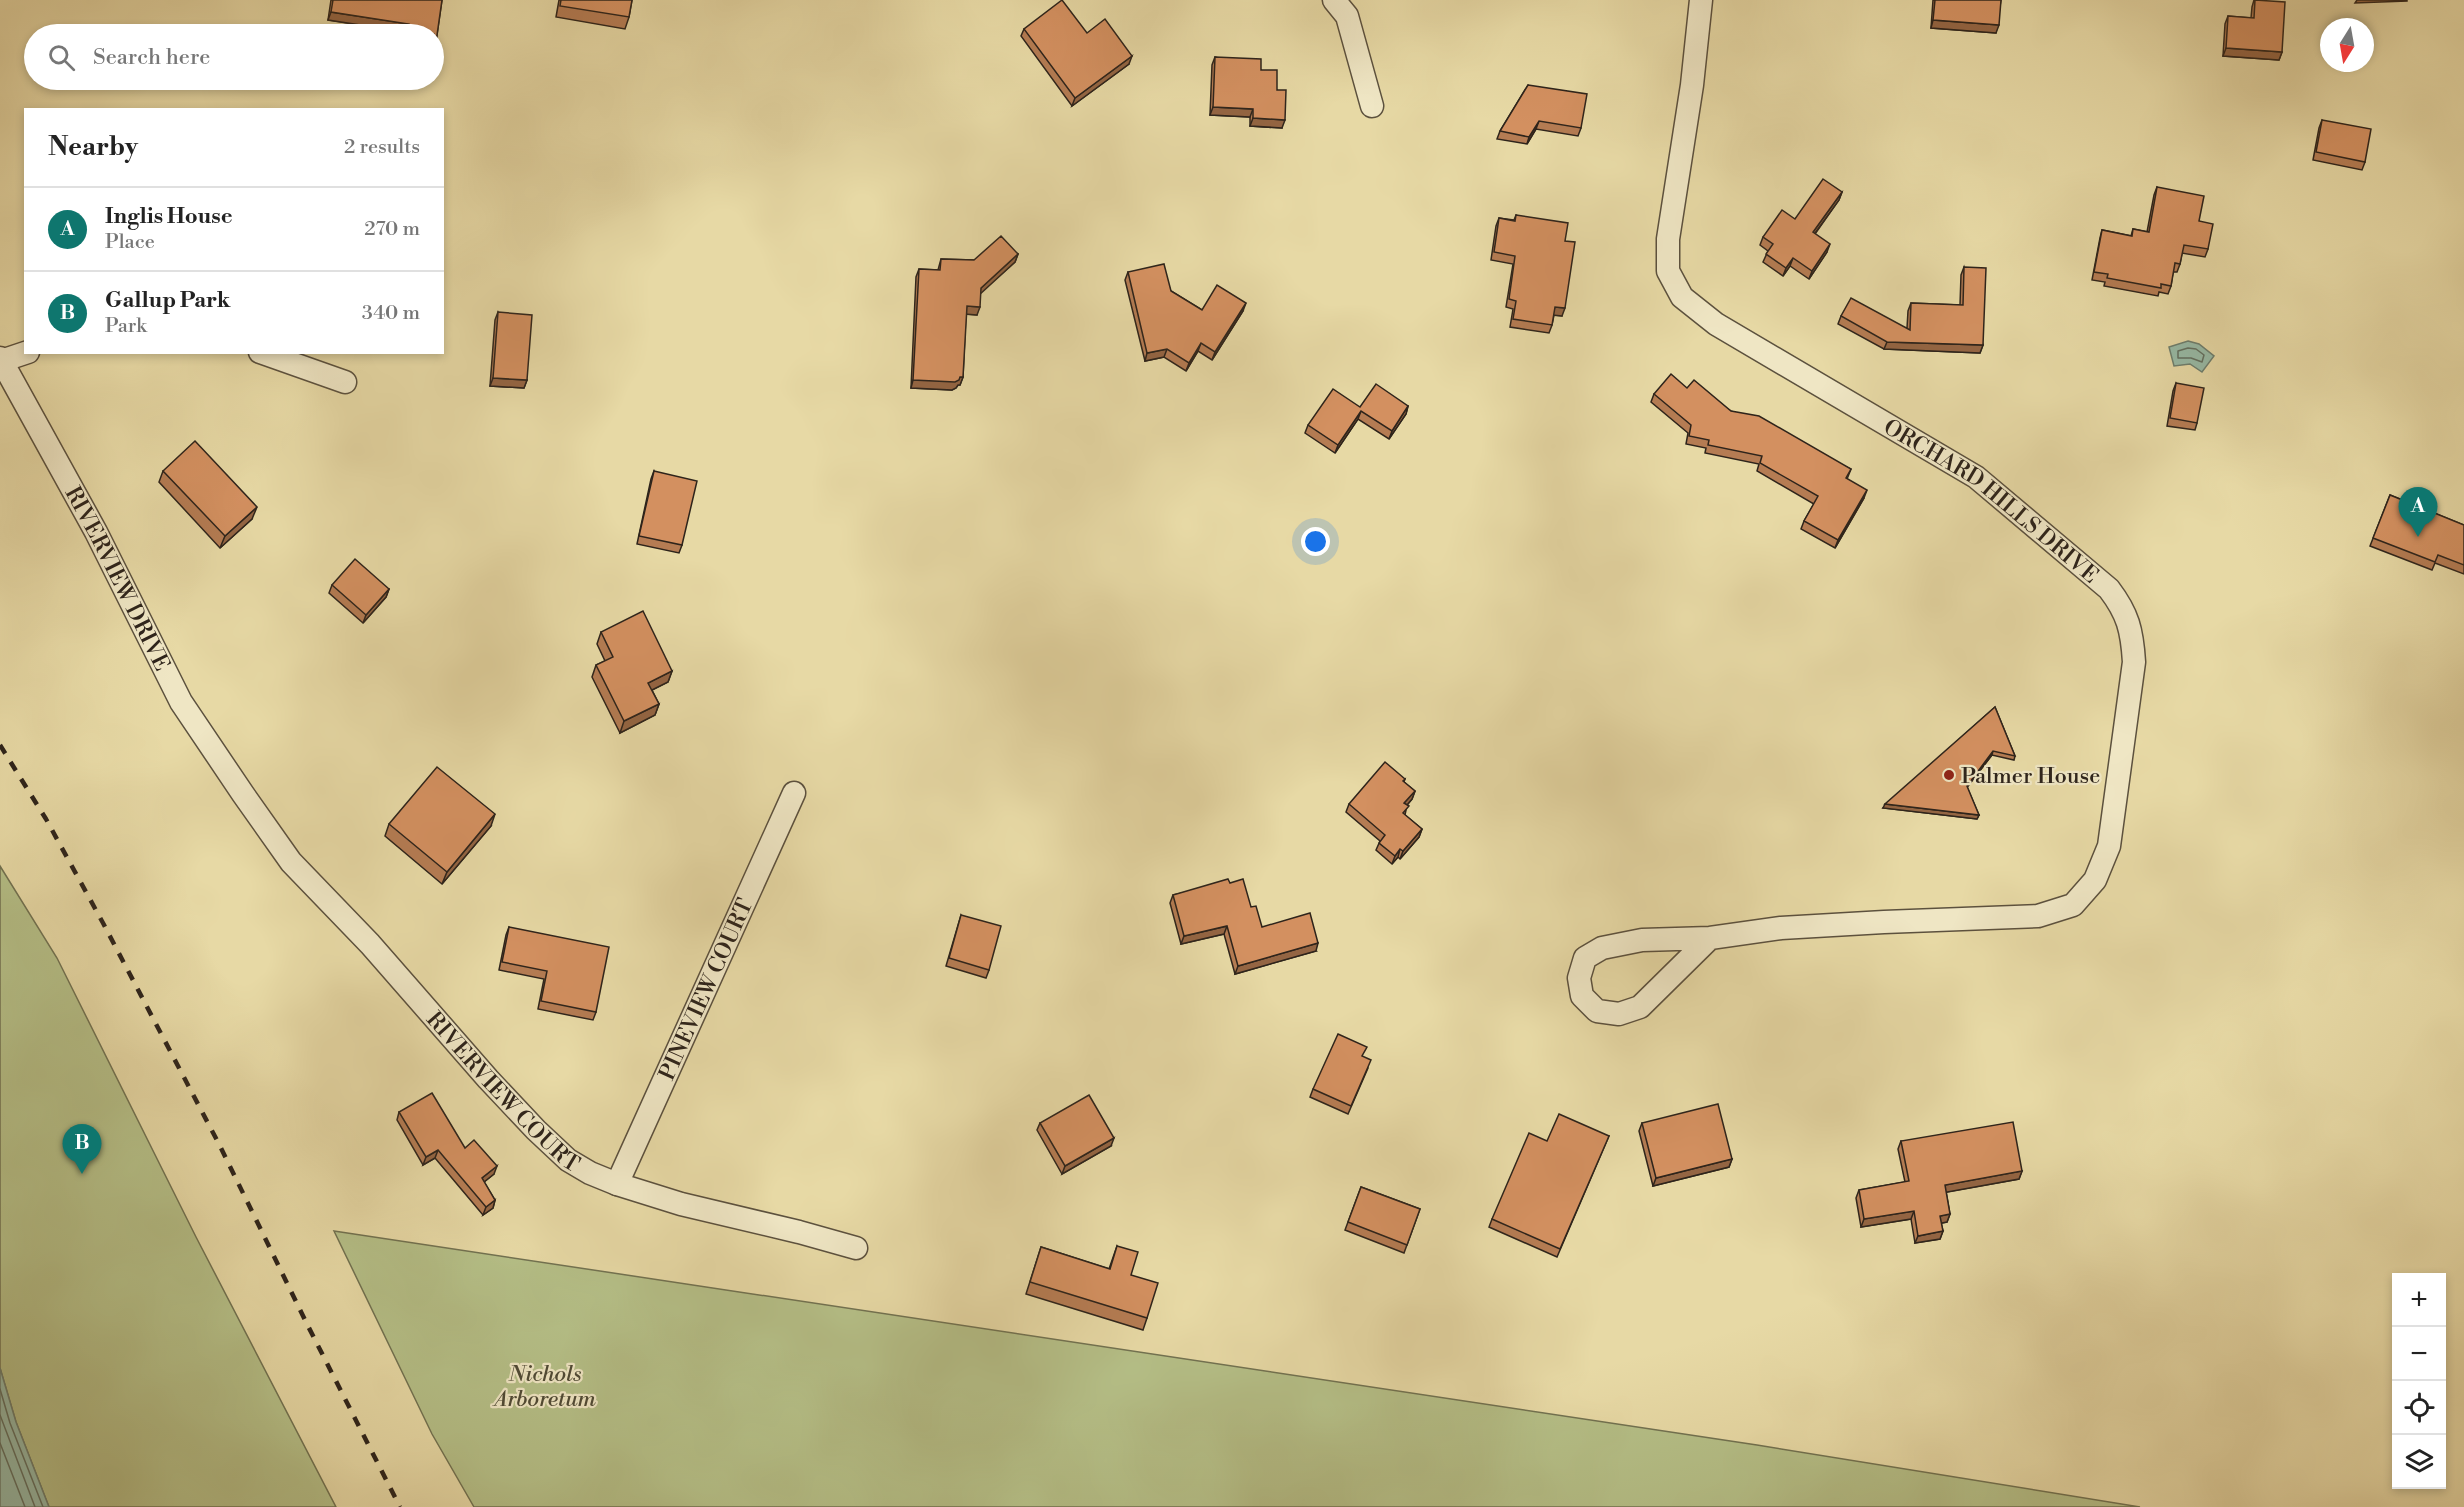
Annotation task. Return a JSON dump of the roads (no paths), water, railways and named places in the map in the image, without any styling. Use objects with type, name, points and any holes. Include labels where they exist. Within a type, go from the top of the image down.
[{"type":"street","points":[[1334,0],[1347,16],[1372,106]]},
{"type":"street","name":"ORCHARD HILLS DRIVE","points":[[1701,0],[1692,85],[1668,239],[1668,271],[1683,297],[1716,324],[1976,477],[2109,589],[2122,607],[2133,633],[2134,662],[2109,846],[2095,880],[2073,904],[2038,916],[1884,921],[1781,928],[1710,938],[1642,940],[1602,948],[1585,958],[1579,978],[1582,996],[1597,1011],[1619,1014],[1640,1006],[1710,938]]},
{"type":"street","points":[[0,360],[24,353]]},
{"type":"street","points":[[266,354],[345,382]]},
{"type":"street","name":"RIVERVIEW DRIVE","points":[[0,360],[96,532],[181,702],[243,794]]},
{"type":"street","name":"PINEVIEW COURT","points":[[617,1184],[794,793]]},
{"type":"street","name":"RIVERVIEW COURT","points":[[243,794],[291,862],[370,944],[488,1079],[568,1160],[590,1173],[617,1184],[681,1204],[856,1248]]},
{"type":"water","points":[[2188,341],[2199,344],[2214,356],[2202,372],[2190,364],[2174,366],[2169,347]]},
{"type":"water","points":[[0,1368],[16,1422],[49,1507],[0,1507]]},
{"type":"railway","points":[[0,745],[46,819],[103,923],[220,1146],[400,1507]]},
{"type":"place","name":"Inglis House","points":[[2418,537]]},
{"type":"place","name":"Palmer House","points":[[1949,775]]},
{"type":"place","name":"Gallup Park","points":[[82,1174]]},
{"type":"park label","name":"Nichols Arboretum","points":[[545,1386]]}]
